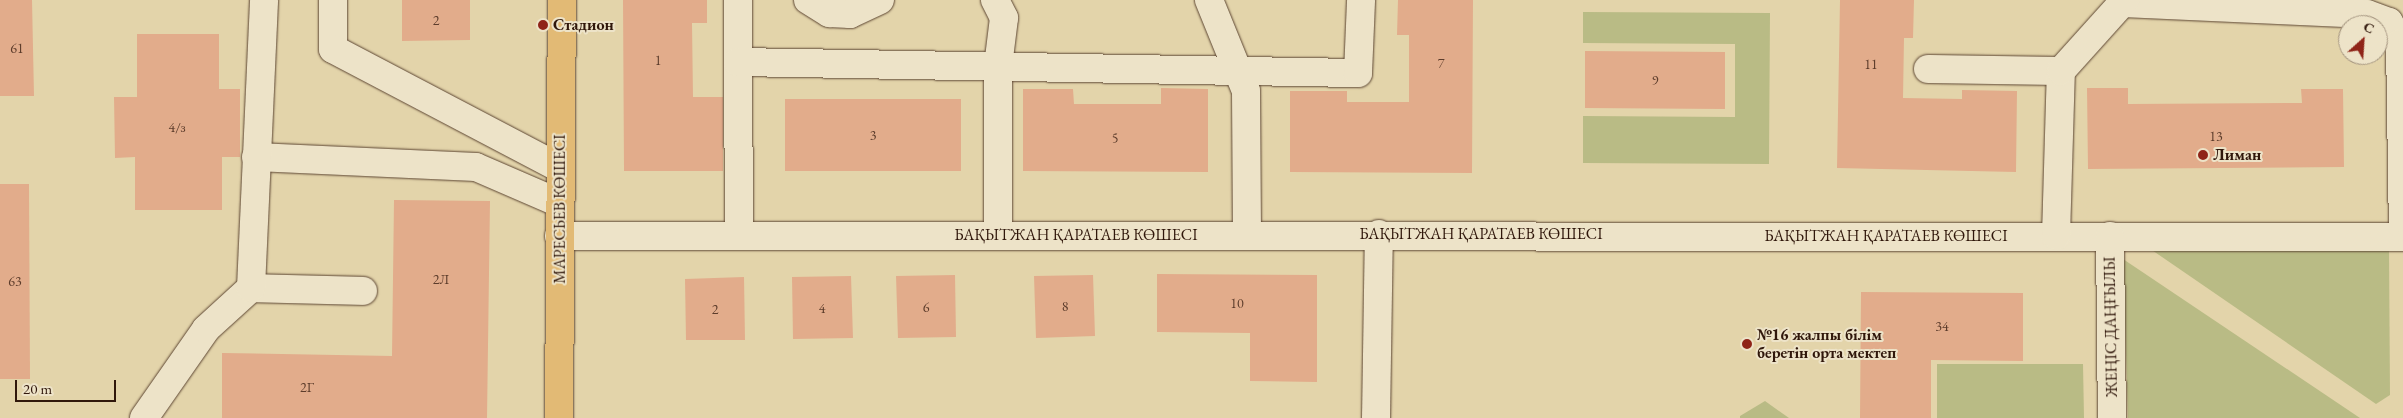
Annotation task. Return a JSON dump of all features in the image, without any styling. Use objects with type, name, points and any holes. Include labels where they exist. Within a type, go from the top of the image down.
[{"type":"main road","name":"МАРЕСЬЕВ КӨШЕСІ","points":[[559,418],[559,203],[562,0]]},
{"type":"street","points":[[144,418],[206,329],[250,288],[264,0]]},
{"type":"street","points":[[333,0],[333,49],[560,168]]},
{"type":"street","points":[[738,0],[739,236]]},
{"type":"street","points":[[808,0],[830,13],[850,14],[880,0]]},
{"type":"street","points":[[995,0],[1004,18],[998,66],[998,235]]},
{"type":"street","points":[[1209,0],[1246,91],[1247,234]]},
{"type":"street","points":[[738,62],[1358,73],[1361,0]]},
{"type":"street","points":[[2056,236],[2061,71],[2124,2],[2367,14],[2389,22],[2400,42],[2403,237]]},
{"type":"street","points":[[1928,69],[2061,71]]},
{"type":"street","points":[[256,157],[476,167],[559,203]]},
{"type":"street","points":[[1376,418],[1379,234]]},
{"type":"street","name":"БАҚЫТЖАН ҚАРАТАЕВ КӨШЕСІ","points":[[559,236],[1379,234],[2403,237]]},
{"type":"street","name":"ЖЕҢІС ДАҢҒЫЛЫ","points":[[2110,236],[2112,418]]},
{"type":"street","points":[[250,288],[364,291]]},
{"type":"green space","points":[[1583,12],[1770,13],[1769,164],[1583,163],[1583,116],[1735,117],[1735,44],[1583,43]]},
{"type":"green space","points":[[2146,246],[2389,248],[2390,395],[2376,404]]},
{"type":"green space","points":[[2123,259],[2360,418],[2128,418]]},
{"type":"green space","points":[[1937,364],[2083,364],[2084,418],[1937,418]]},
{"type":"green space","points":[[1765,401],[1789,418],[1740,418],[1740,416]]},
{"type":"building","points":[[0,0],[32,0],[34,96],[0,96]]},
{"type":"building","points":[[402,0],[470,0],[470,40],[402,41]]},
{"type":"building","points":[[623,0],[707,0],[707,23],[692,23],[693,97],[723,97],[723,171],[624,171]]},
{"type":"building","points":[[1398,0],[1473,0],[1472,173],[1290,172],[1290,91],[1347,91],[1347,102],[1409,102],[1409,35],[1397,35]]},
{"type":"building","points":[[1840,0],[1914,0],[1913,38],[1904,38],[1903,98],[1962,99],[1962,90],[2017,91],[2016,172],[1837,168]]},
{"type":"building","points":[[137,34],[219,34],[219,89],[240,89],[240,157],[222,157],[222,210],[135,210],[135,157],[115,158],[114,97],[137,97]]},
{"type":"building","points":[[1585,51],[1725,52],[1725,109],[1585,108]]},
{"type":"building","points":[[1161,88],[1208,89],[1208,172],[1023,171],[1023,89],[1073,89],[1074,104],[1161,104]]},
{"type":"building","points":[[2087,88],[2128,88],[2128,104],[2302,103],[2301,89],[2343,89],[2344,167],[2088,169]]},
{"type":"building","points":[[785,99],[961,99],[961,171],[785,171]]},
{"type":"building","points":[[0,184],[29,184],[30,379],[0,379]]},
{"type":"building","points":[[394,200],[490,201],[487,418],[222,418],[222,353],[392,356]]},
{"type":"building","points":[[1157,274],[1317,275],[1317,382],[1250,381],[1250,333],[1157,332]]},
{"type":"building","points":[[955,275],[956,337],[898,338],[896,276]]},
{"type":"building","points":[[1093,275],[1095,336],[1036,338],[1034,276]]},
{"type":"building","points":[[851,276],[853,338],[793,339],[792,277]]},
{"type":"building","points":[[744,277],[745,340],[686,340],[685,279]]},
{"type":"building","points":[[1861,292],[2023,293],[2023,361],[1931,360],[1931,418],[1860,418]]},
{"type":"place","name":"Стадион","points":[[543,25]]},
{"type":"place","name":"Лиман","points":[[2203,155]]},
{"type":"place","name":"№16 жалпы білім беретін орта мектеп","points":[[1747,344]]}]
